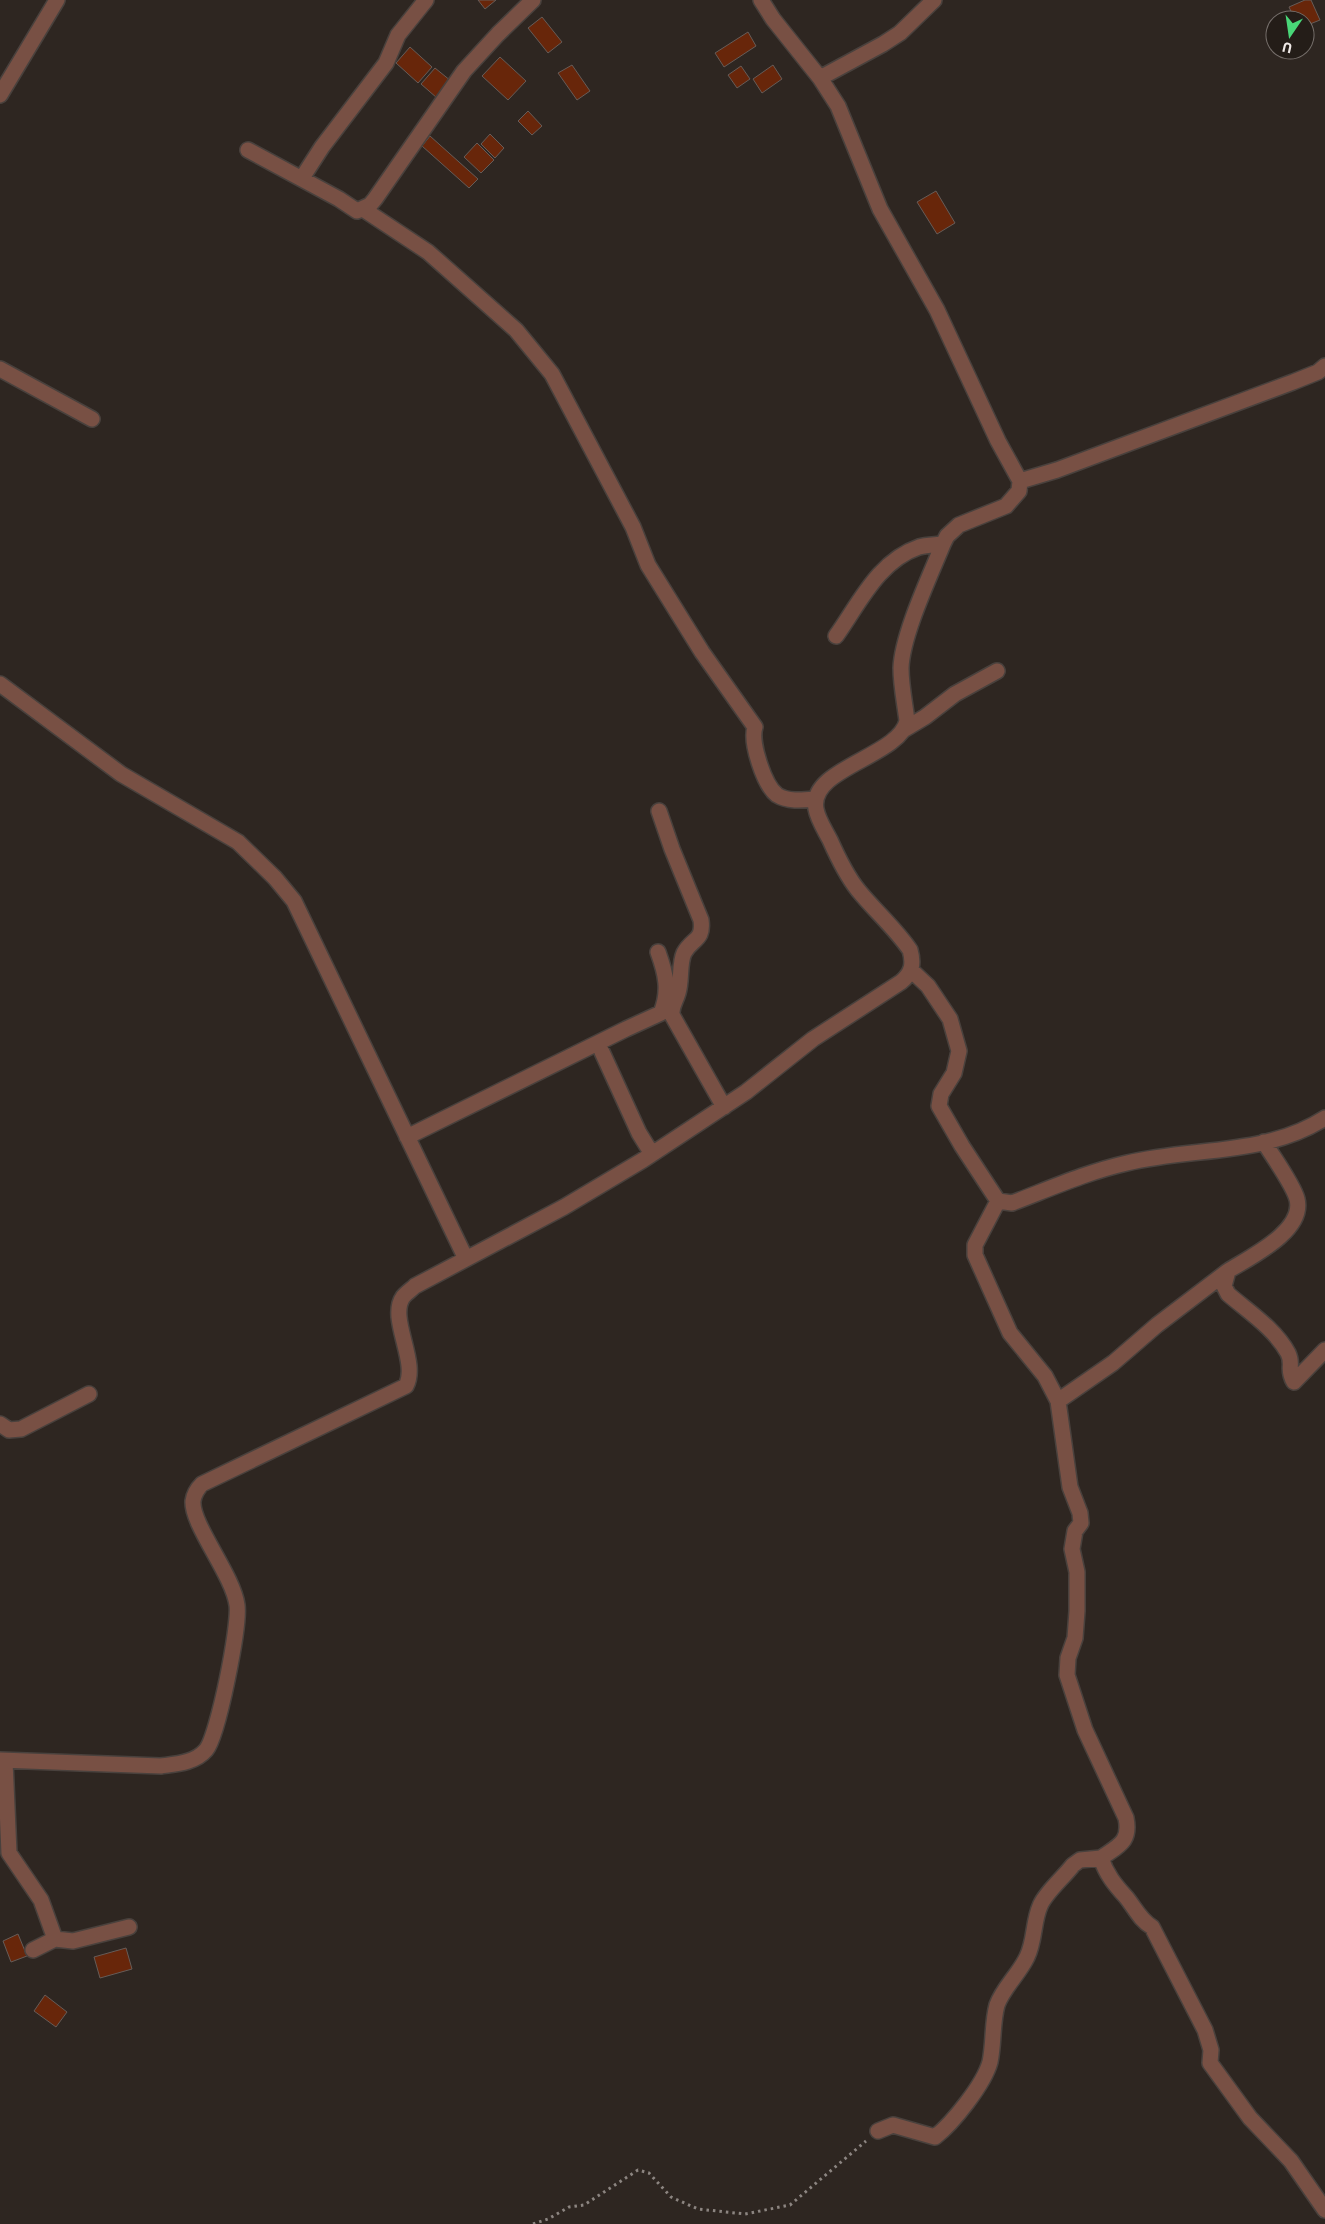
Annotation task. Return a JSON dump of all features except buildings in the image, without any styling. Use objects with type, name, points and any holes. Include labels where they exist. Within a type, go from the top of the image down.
[{"type":"street","points":[[0,95],[57,0]]},
{"type":"street","points":[[302,178],[322,147],[386,63],[398,35],[426,0]]},
{"type":"street","points":[[248,150],[339,199],[350,208],[357,211],[363,210],[375,199],[464,71],[533,0]]},
{"type":"street","points":[[761,0],[773,19],[820,78],[838,106],[890,228],[937,310],[994,434],[1020,481],[1019,491],[1006,506],[959,525],[947,536],[943,544],[914,618],[903,655],[901,667],[907,721],[905,729]]},
{"type":"street","points":[[820,78],[900,33],[934,0]]},
{"type":"street","points":[[363,210],[428,252],[516,330],[552,374],[632,527],[648,565],[702,652],[756,727],[753,737],[754,744],[770,788],[785,798],[816,799]]},
{"type":"street","points":[[1020,481],[1057,470],[1293,382],[1318,372],[1325,366]]},
{"type":"street","points":[[0,369],[92,419]]},
{"type":"street","points":[[836,636],[880,574],[897,559],[920,547],[943,544]]},
{"type":"street","points":[[55,1939],[41,1900],[9,1852],[2,1761],[160,1766],[196,1759],[206,1750],[215,1734],[222,1703],[237,1622],[237,1605],[223,1567],[204,1533],[194,1508],[193,1500],[197,1490],[202,1484],[257,1456],[406,1386],[409,1379],[408,1366],[400,1315],[403,1297],[415,1286],[564,1207],[646,1144],[724,1106],[764,1078],[813,1039],[901,982],[911,970],[913,961],[910,950],[858,890],[842,867],[818,817],[816,799],[823,786],[893,741],[905,729],[956,694],[997,671]]},
{"type":"street","points":[[0,684],[121,774],[238,842],[275,878],[294,901],[466,1258]]},
{"type":"street","points":[[659,811],[672,849],[701,920],[702,928],[699,937],[685,952],[682,959],[678,994],[673,1004],[672,1015],[724,1106]]},
{"type":"street","points":[[407,1137],[661,1013],[666,993],[667,975],[658,952]]},
{"type":"street","points":[[911,970],[928,986],[950,1019],[960,1051],[954,1073],[941,1094],[938,1106],[998,1201],[1012,1203],[1126,1163],[1178,1154],[1237,1148],[1264,1142],[1307,1129],[1325,1118]]},
{"type":"street","points":[[602,1052],[646,1144]]},
{"type":"street","points":[[1058,1401],[1113,1363],[1157,1325],[1228,1271],[1268,1246],[1296,1219],[1298,1209],[1296,1197],[1264,1142]]},
{"type":"street","points":[[878,2131],[892,2125],[935,2137],[948,2127],[981,2083],[989,2064],[997,2006],[1004,1991],[1018,1974],[1028,1954],[1034,1934],[1035,1918],[1041,1903],[1073,1864],[1080,1860],[1100,1858],[1123,1843],[1128,1829],[1126,1818],[1085,1730],[1066,1676],[1068,1658],[1075,1638],[1078,1611],[1076,1572],[1072,1549],[1076,1532],[1081,1523],[1080,1513],[1070,1487],[1058,1401],[1045,1376],[1010,1333],[975,1256],[975,1245],[998,1201]]},
{"type":"street","points":[[1228,1271],[1224,1286],[1228,1294],[1277,1336],[1290,1358],[1288,1373],[1294,1382],[1325,1350]]},
{"type":"street","points":[[0,1424],[8,1430],[21,1429],[89,1394]]},
{"type":"street","points":[[1100,1858],[1114,1885],[1144,1922],[1152,1927],[1205,2030],[1211,2050],[1210,2063],[1250,2118],[1291,2161],[1325,2210]]},
{"type":"street","points":[[33,1950],[55,1939],[73,1941],[129,1927]]},
{"type":"path","points":[[533,2224],[548,2219],[570,2207],[584,2205],[638,2170],[649,2173],[671,2197],[698,2209],[745,2214],[790,2205],[878,2131]]}]
